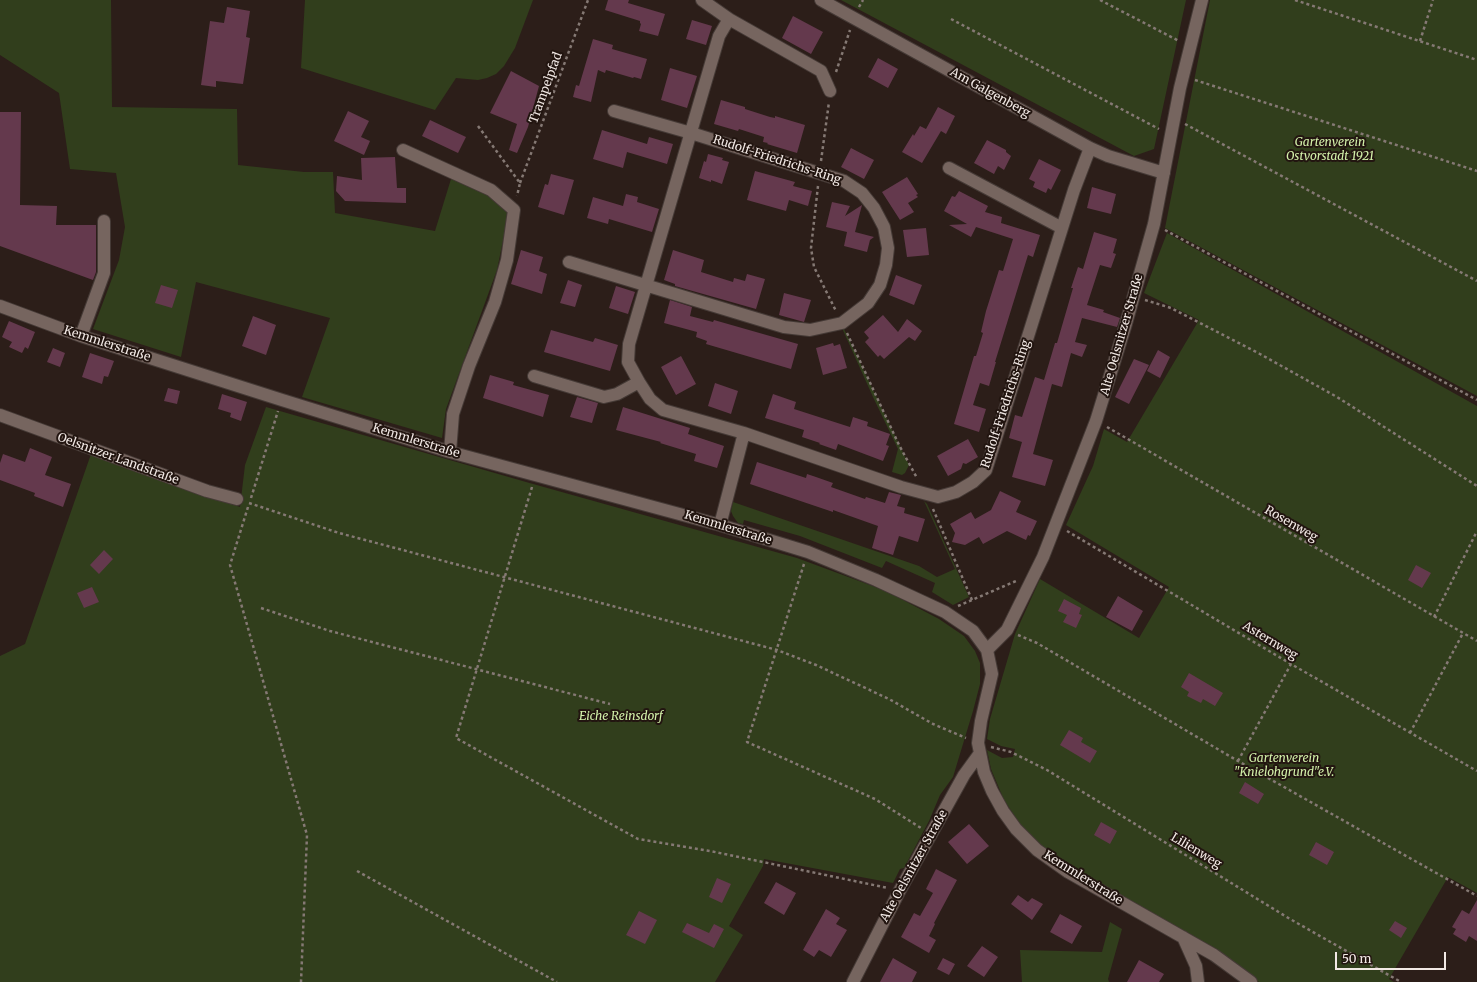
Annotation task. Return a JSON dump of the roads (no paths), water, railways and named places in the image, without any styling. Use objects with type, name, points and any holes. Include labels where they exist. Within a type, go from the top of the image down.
[{"type":"street","points":[[702,0],[729,19],[821,71],[830,91]]},
{"type":"street","name":"Am Galgenberg","points":[[821,0],[1090,148],[1108,156],[1164,174]]},
{"type":"street","name":"Alte Oelsnitzer Straße","points":[[987,650],[1007,630],[1043,557],[1096,421],[1154,224],[1183,76],[1202,0]]},
{"type":"street","name":"Rudolf-Friedrichs-Ring","points":[[729,19],[719,36],[629,344],[628,362],[650,399],[663,410],[744,434],[901,488],[938,498],[956,492],[973,482],[986,470],[1074,190],[1090,148]]},
{"type":"street","name":"Rudolf-Friedrichs-Ring","points":[[569,262],[784,327],[810,330],[842,323],[868,303],[880,285],[886,265],[888,248],[884,227],[874,208],[862,193],[844,181],[691,133],[614,111]]},
{"type":"street","points":[[403,150],[491,190],[514,210],[507,260],[497,295],[469,366],[453,414],[450,452]]},
{"type":"street","points":[[949,168],[1062,228]]},
{"type":"street","points":[[81,336],[104,273],[104,221]]},
{"type":"street","name":"Kemmlerstraße","points":[[0,306],[81,336],[450,452],[536,474],[720,525],[808,552],[876,580],[945,612],[973,631],[987,650],[992,674],[981,721],[979,748],[984,772],[992,792],[1016,829],[1037,850],[1068,872],[1214,955],[1251,982]]},
{"type":"street","points":[[534,376],[604,397],[617,394],[639,382]]},
{"type":"street","name":"Oelsnitzer Landstraße","points":[[0,416],[207,491],[237,499]]},
{"type":"street","points":[[720,525],[744,434]]},
{"type":"street","name":"Alte Oelsnitzer Straße","points":[[853,982],[900,890],[979,748]]},
{"type":"street","points":[[1183,937],[1196,966],[1198,982]]},
{"type":"park label","name":"Gartenverein Ostvorstadt 1921","points":[[1330,150]]},
{"type":"park label","name":"Eiche Reinsdorf","points":[[621,717]]},
{"type":"park label","name":"Gartenverein \"Knielohgrund\"e.V.","points":[[1284,766]]}]
